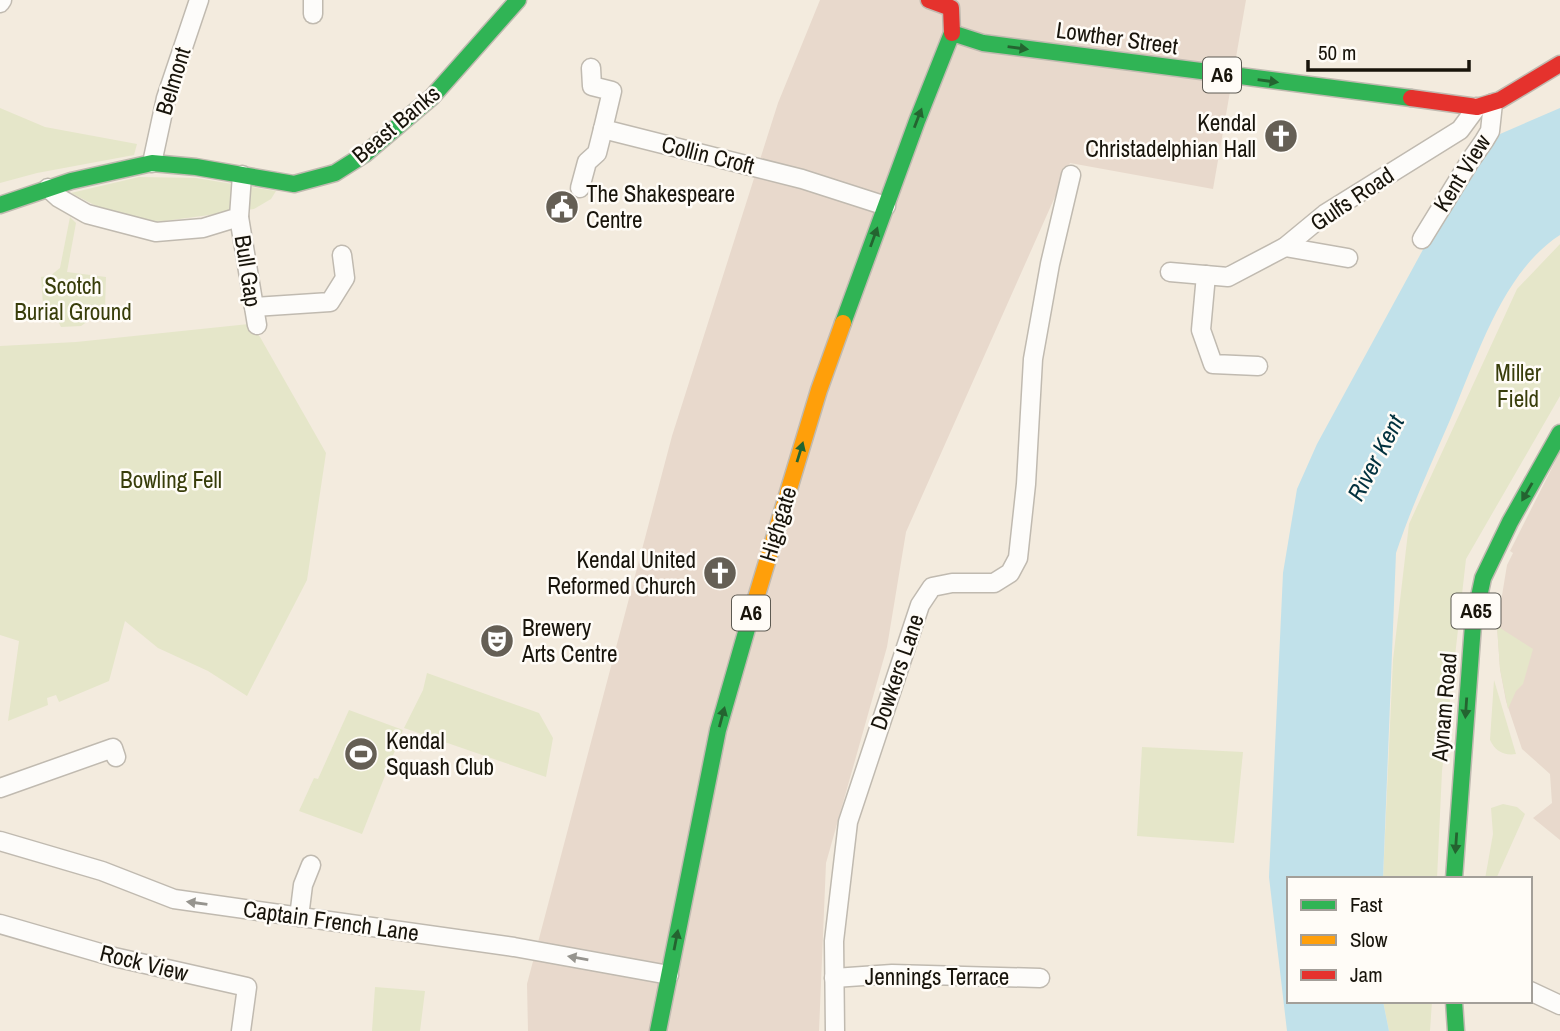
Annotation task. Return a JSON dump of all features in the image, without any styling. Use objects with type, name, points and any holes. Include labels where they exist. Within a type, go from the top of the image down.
[{"type":"main road","name":"Beast Banks","points":[[0,205],[71,181],[152,163],[294,184],[335,173],[365,155],[432,97],[518,0]]},
{"type":"main road","points":[[929,0],[953,4],[952,33]]},
{"type":"main road","name":"Lowther Street","points":[[952,33],[983,43],[1442,104],[1485,105]]},
{"type":"main road","name":"Highgate","points":[[658,1031],[710,768],[735,669],[819,390],[952,33]]},
{"type":"main road","points":[[1485,105],[1560,64]]},
{"type":"main road","name":"Aynam Road","points":[[1454,877],[1473,625],[1483,578],[1510,522],[1560,433]]},
{"type":"main road","points":[[1454,1003],[1456,1031]]},
{"type":"street","name":"Belmont","points":[[152,163],[166,98],[199,0]]},
{"type":"street","points":[[580,188],[587,162],[597,153],[612,91],[592,86],[591,68]]},
{"type":"street","points":[[1442,104],[1450,123],[1447,139]]},
{"type":"street","name":"Gulfs Road","points":[[1170,272],[1228,277],[1259,261],[1285,247],[1325,214],[1447,139],[1485,105]]},
{"type":"street","name":"Kent View","points":[[1422,239],[1490,131],[1485,105]]},
{"type":"street","name":"Collin Croft","points":[[603,129],[775,172],[886,206]]},
{"type":"street","points":[[48,188],[59,198],[87,214],[156,232],[204,228],[239,217],[242,175]]},
{"type":"street","name":"Dowkers Lane","points":[[835,1031],[834,941],[848,822],[920,605],[932,587],[952,583],[994,583],[1010,573],[1018,558],[1026,484],[1033,359],[1050,264],[1071,176]]},
{"type":"street","name":"Bull Gap","points":[[239,217],[257,325]]},
{"type":"street","points":[[1285,247],[1348,258]]},
{"type":"street","points":[[254,307],[330,302],[345,278],[342,255]]},
{"type":"street","points":[[1206,275],[1201,330],[1213,363],[1258,366]]},
{"type":"street","points":[[0,788],[113,748],[116,757]]},
{"type":"street","name":"Captain French Lane","points":[[0,841],[102,871],[174,899],[514,947],[669,975]]},
{"type":"street","points":[[299,917],[303,885],[311,865]]},
{"type":"street","name":"Rock View","points":[[0,924],[114,957],[247,987],[241,1031]]},
{"type":"street","name":"Jennings Terrace","points":[[834,978],[892,974],[1040,978]]},
{"type":"street","points":[[1532,992],[1559,1002]]},
{"type":"shaded area","points":[[820,0],[1246,0],[1213,189],[1070,163],[906,532],[887,647],[826,863],[819,1031],[528,1031],[527,984],[672,436],[778,103]]},
{"type":"shaded area","points":[[1560,452],[1560,840],[1533,818],[1552,803],[1550,774],[1522,749],[1506,701],[1500,669],[1497,626],[1507,565],[1513,553],[1510,551]]},
{"type":"green space","points":[[0,108],[45,127],[137,144],[134,155],[37,173],[0,183]]},
{"type":"green space","points":[[139,177],[196,178],[276,191],[271,199],[254,209],[157,222],[110,213],[71,193]]},
{"type":"green space","name":"Scotch Burial Ground","points":[[70,217],[76,223],[67,272],[106,277],[105,309],[81,326],[61,327],[57,319],[44,318],[41,277],[50,276],[60,268]]},
{"type":"green space","name":"Miller Field","points":[[1560,244],[1560,396],[1466,559],[1442,771],[1437,877],[1383,877],[1393,660],[1409,524],[1517,289]]},
{"type":"green space","name":"Bowling Fell","points":[[249,324],[260,337],[326,453],[307,580],[247,696],[208,671],[158,648],[125,621],[109,681],[59,702],[56,695],[47,698],[48,705],[8,721],[19,641],[0,635],[0,346],[76,342]]},
{"type":"green space","points":[[1497,626],[1533,649],[1523,684],[1516,691],[1508,709],[1500,669]]},
{"type":"green space","points":[[427,673],[539,713],[553,738],[546,777],[404,728],[423,690]]},
{"type":"green space","points":[[1494,680],[1516,754],[1500,752],[1490,740]]},
{"type":"green space","name":"Kendal Squash Club","points":[[349,710],[403,730],[362,834],[299,811],[314,778],[318,779]]},
{"type":"green space","points":[[1142,747],[1243,752],[1234,843],[1137,836]]},
{"type":"green space","points":[[1503,804],[1517,807],[1525,814],[1497,877],[1485,877],[1493,834],[1491,808]]},
{"type":"green space","points":[[375,987],[425,991],[420,1031],[372,1031]]},
{"type":"green space","points":[[1383,1003],[1432,1003],[1430,1031],[1389,1031]]},
{"type":"water","name":"River Kent","points":[[1560,108],[1560,235],[1540,251],[1522,271],[1493,319],[1396,553],[1383,877],[1287,877],[1287,1003],[1383,1003],[1389,1031],[1287,1031],[1269,877],[1283,573],[1297,489],[1317,444],[1450,200],[1474,162],[1500,134]]},
{"type":"traffic: fast","points":[[0,205],[71,181],[152,163],[196,167],[294,184],[335,173],[365,154],[432,97],[518,0]]},
{"type":"traffic: fast","points":[[843,323],[952,33],[983,43],[1411,98]]},
{"type":"traffic: fast","points":[[1454,877],[1473,625],[1483,578],[1510,522],[1560,433]]},
{"type":"traffic: fast","points":[[658,1031],[718,730],[753,608]]},
{"type":"traffic: fast","points":[[1454,1003],[1456,1031]]},
{"type":"traffic: slow","points":[[753,608],[819,390],[843,323]]},
{"type":"traffic: jam","points":[[929,0],[951,8],[952,33]]},
{"type":"traffic: jam","points":[[1411,98],[1477,107],[1500,100],[1560,64]]},
{"type":"place","name":"Kendal Christadelphian Hall","points":[[1281,136]]},
{"type":"place","name":"The Shakespeare Centre","points":[[562,207]]},
{"type":"place","name":"Kendal United Reformed Church","points":[[720,573]]},
{"type":"place","name":"Brewery Arts Centre","points":[[497,641]]},
{"type":"place","name":"Kendal Squash Club","points":[[361,754]]}]
